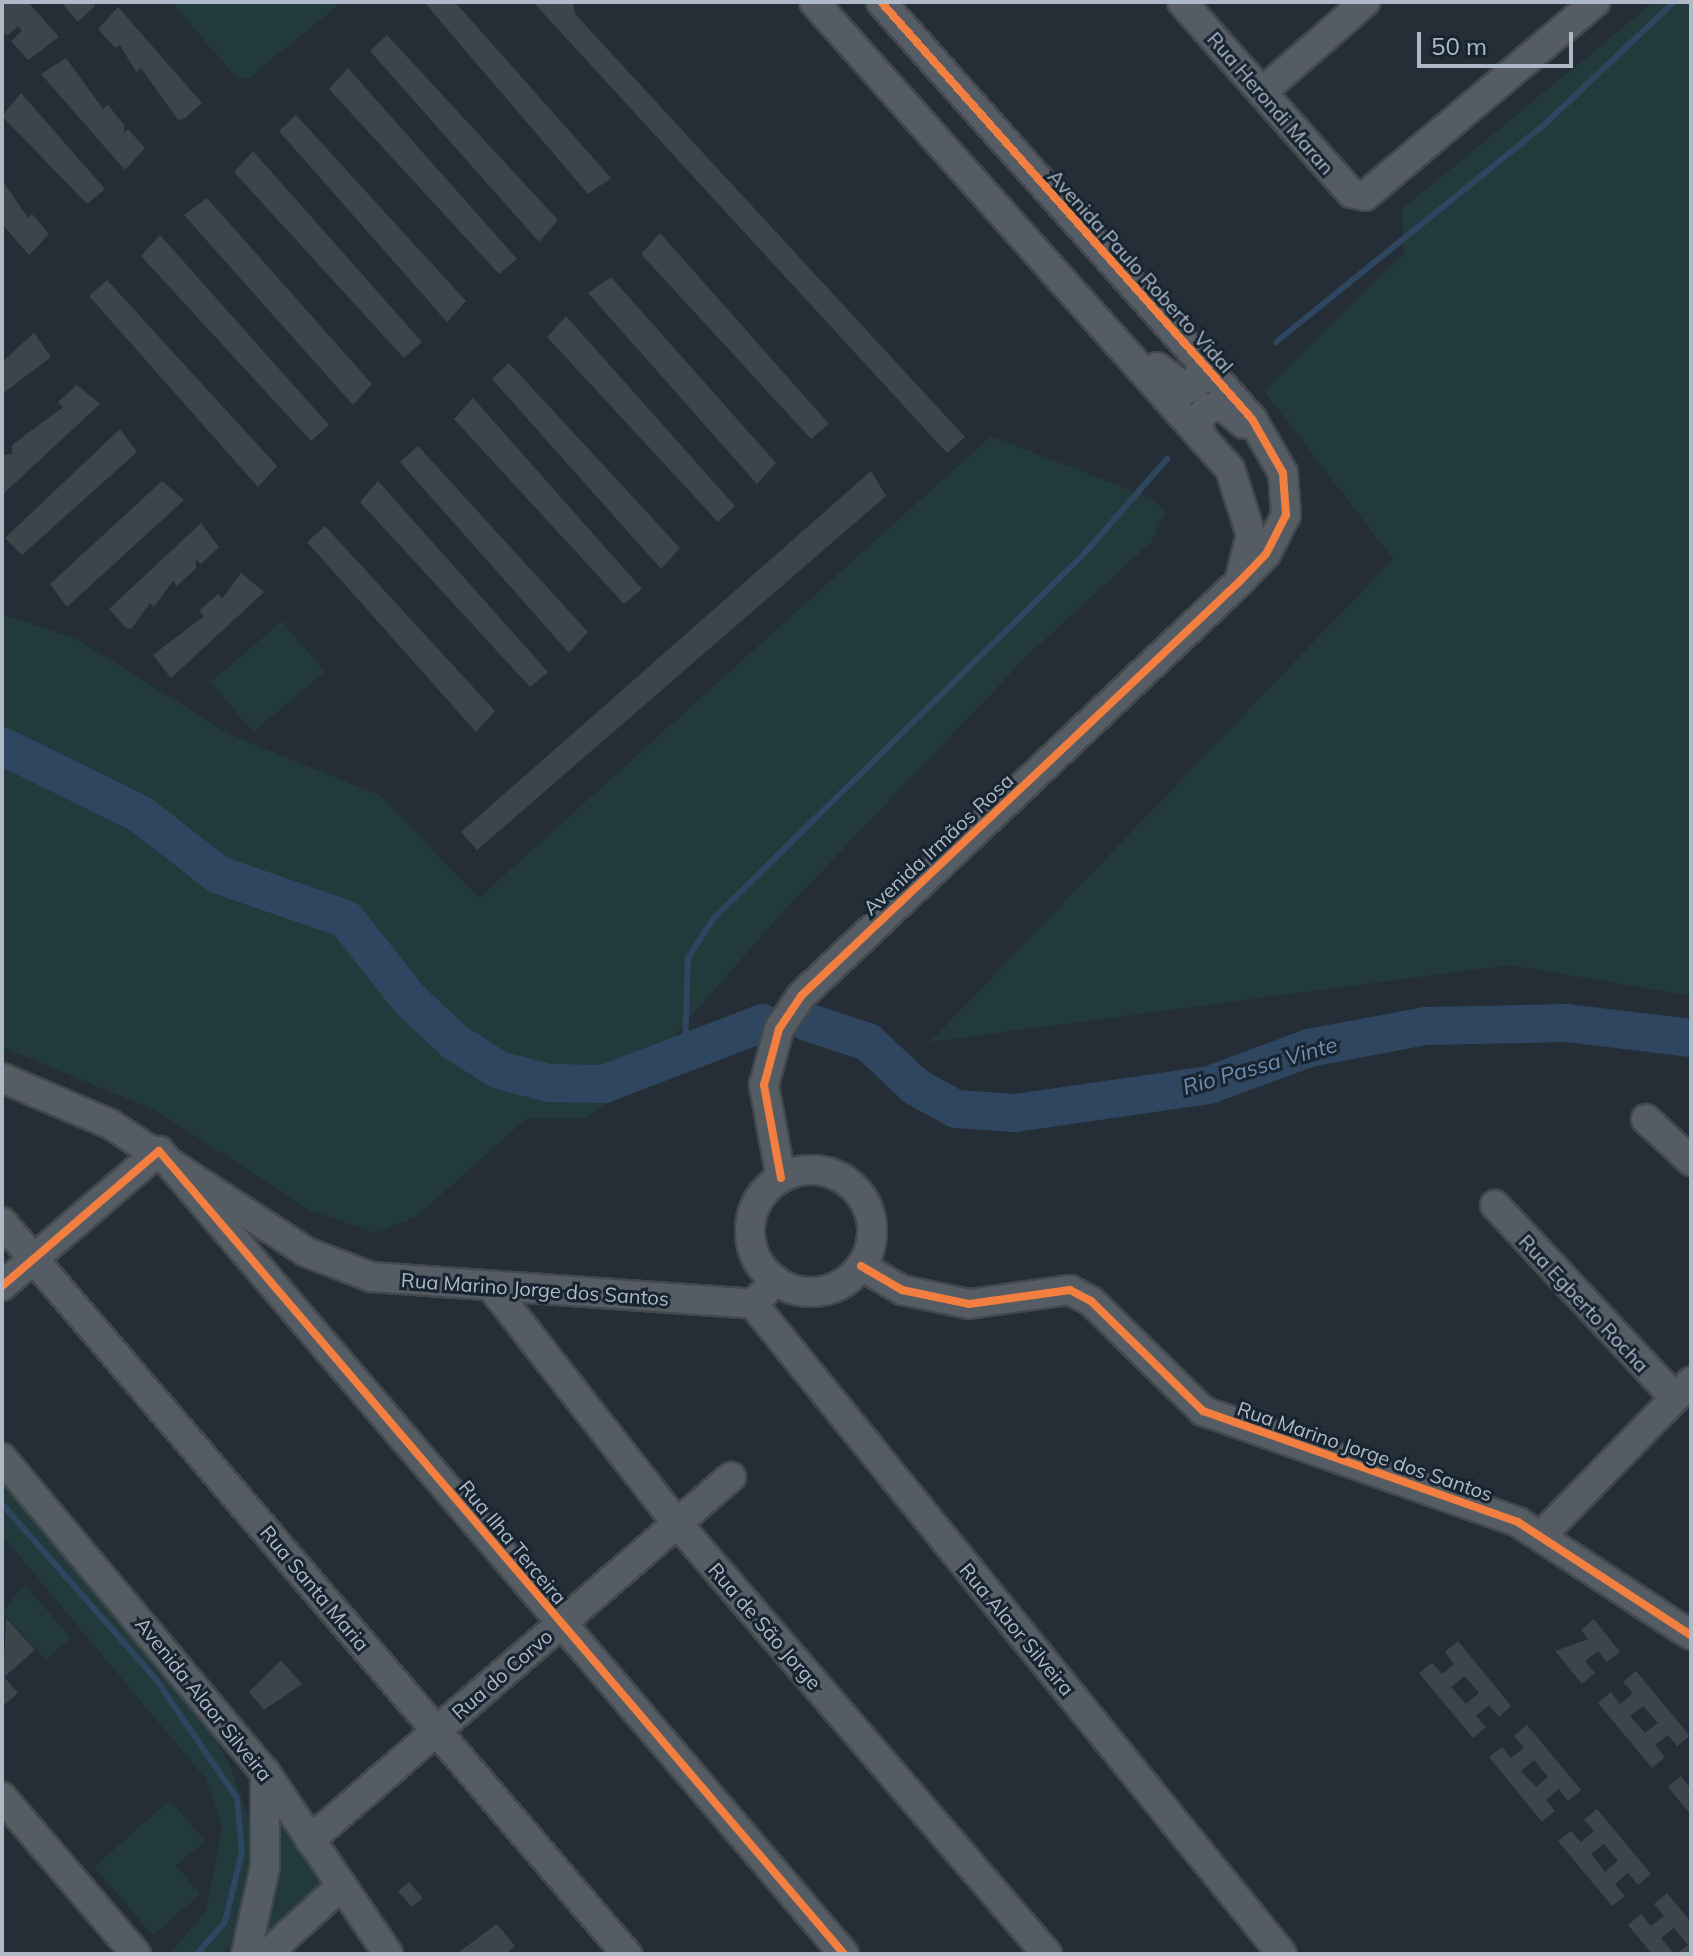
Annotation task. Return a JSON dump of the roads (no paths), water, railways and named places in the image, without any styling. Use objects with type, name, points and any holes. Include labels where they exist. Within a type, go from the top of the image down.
[{"type":"street","points":[[814,2],[1230,469],[1249,510],[1249,553],[1238,583]]},
{"type":"street","name":"Avenida Paulo Roberto Vidal","points":[[881,2],[1201,362],[1277,460],[1286,515],[1266,554],[1238,583]]},
{"type":"street","name":"Rua Herondi Maran","points":[[1182,2],[1351,193],[1365,196],[1595,2]]},
{"type":"street","points":[[1262,92],[1365,2]]},
{"type":"street","points":[[1103,326],[1135,343],[1181,389],[1199,381],[1201,362]]},
{"type":"street","points":[[1203,439],[1200,414],[1224,407],[1277,460]]},
{"type":"street","name":"Avenida Irmãos Rosa","points":[[781,1178],[764,1085],[789,1012],[1238,583]]},
{"type":"street","name":"Rua Marino Jorge dos Santos","points":[[2,1078],[159,1151],[335,1267],[494,1290],[753,1304]]},
{"type":"street","points":[[1646,1119],[1691,1161]]},
{"type":"street","points":[[2,1286],[159,1151]]},
{"type":"street","name":"Rua Ilha Terceira","points":[[159,1151],[844,1954]]},
{"type":"street","points":[[829,1173],[859,1195],[871,1230],[861,1266],[821,1291],[776,1281],[754,1252],[750,1228],[762,1194],[781,1178],[829,1173]]},
{"type":"street","name":"Rua Egberto Rocha","points":[[1495,1205],[1683,1390]]},
{"type":"street","name":"Rua Santa Maria","points":[[2,1222],[627,1954]]},
{"type":"street","name":"Rua Marino Jorge dos Santos","points":[[861,1266],[902,1290],[969,1304],[1070,1290],[1091,1301],[1203,1411],[1475,1503],[1542,1535],[1691,1635]]},
{"type":"street","points":[[753,1304],[776,1281]]},
{"type":"street","name":"Rua de São Jorge","points":[[494,1290],[677,1523],[1047,1954]]},
{"type":"street","name":"Rua Alaor Silveira","points":[[753,1304],[1282,1954]]},
{"type":"street","points":[[1542,1535],[1683,1390]]},
{"type":"street","name":"Avenida Alaor Silveira","points":[[2,1458],[265,1772],[388,1954]]},
{"type":"street","name":"Rua do Corvo","points":[[310,1840],[731,1477]]},
{"type":"street","points":[[246,1954],[265,1867],[265,1772]]},
{"type":"street","points":[[2,1797],[136,1954]]},
{"type":"street","points":[[267,1954],[341,1886]]},
{"type":"waterway","points":[[1276,342],[1546,123],[1674,2]]},
{"type":"waterway","points":[[676,1061],[685,1047],[688,958],[713,919],[1085,553],[1167,459]]},
{"type":"waterway","name":"Rio Passa Vinte","points":[[2,746],[140,814],[219,875],[346,919],[410,1000],[455,1042],[499,1070],[549,1083],[604,1084],[763,1023]]},
{"type":"waterway","name":"Rio Passa Vinte","points":[[807,1022],[868,1042],[916,1087],[956,1109],[1015,1113],[1209,1085],[1309,1048],[1425,1026],[1567,1023],[1691,1038]]},
{"type":"waterway","points":[[2,1504],[155,1678],[237,1798],[242,1852],[225,1922],[197,1954]]}]
